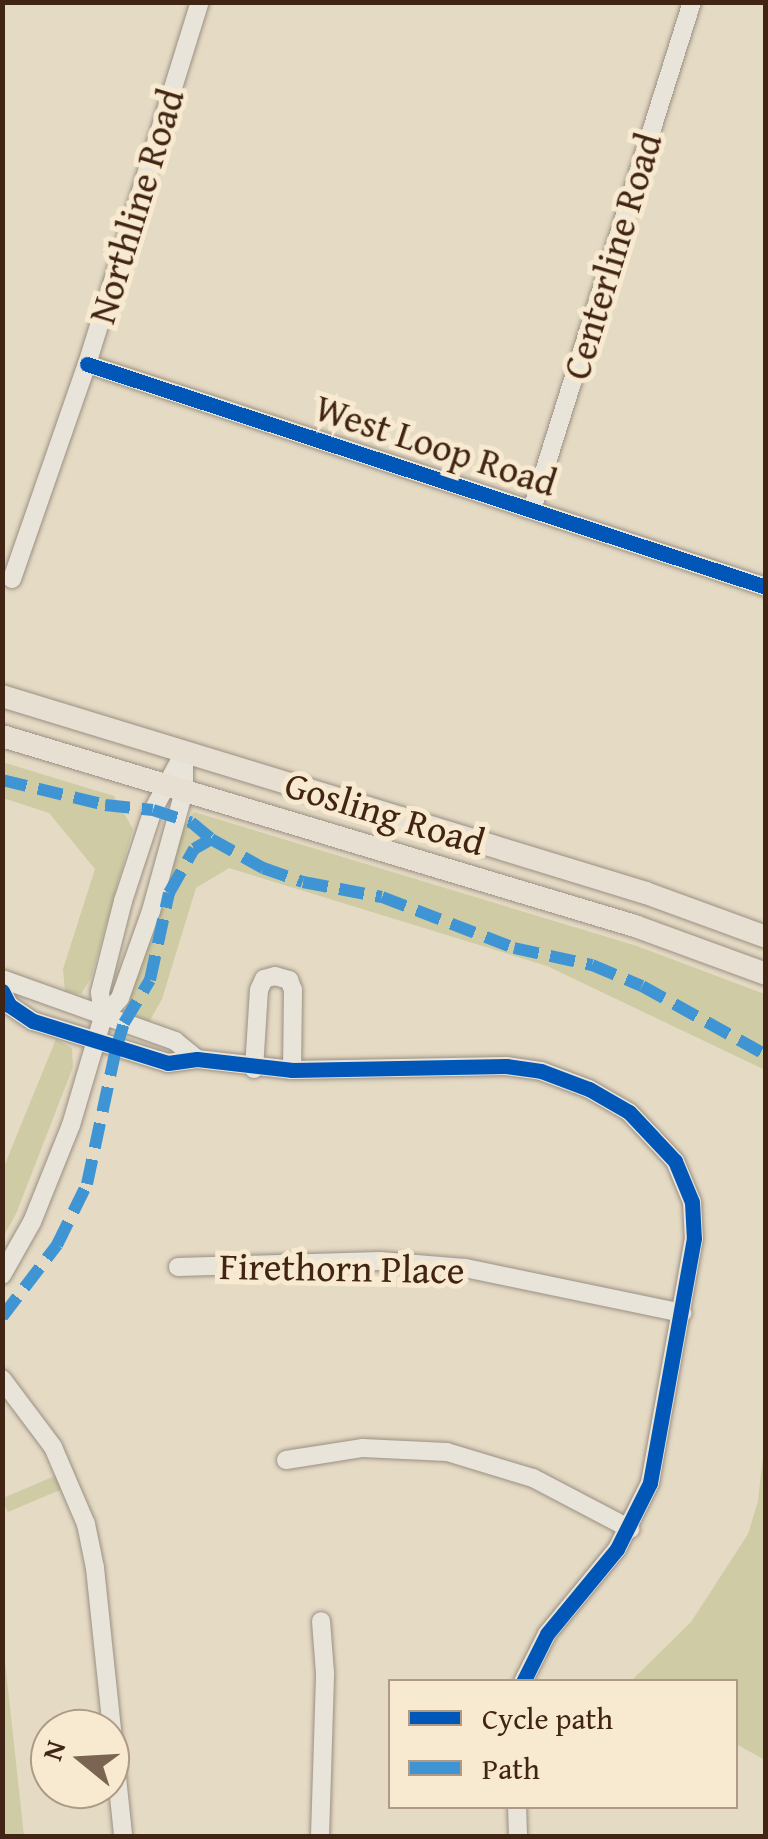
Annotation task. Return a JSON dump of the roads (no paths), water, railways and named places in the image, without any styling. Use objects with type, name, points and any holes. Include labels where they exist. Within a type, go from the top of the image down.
[{"type":"main road","name":"Gosling Road","points":[[2,696],[646,893],[766,937]]},
{"type":"main road","name":"Gosling Road","points":[[2,736],[635,926],[766,974]]},
{"type":"street","name":"Northline Road","points":[[12,579],[87,364],[200,2]]},
{"type":"street","name":"Centerline Road","points":[[532,510],[692,2]]},
{"type":"street","name":"West Loop Road","points":[[87,364],[766,587]]},
{"type":"street","points":[[102,1016],[120,998],[184,752]]},
{"type":"street","points":[[2,1275],[50,1182],[102,1016],[100,992],[123,901],[175,788]]},
{"type":"street","points":[[254,1069],[258,990],[264,979],[275,976],[288,980],[293,990],[292,1070]]},
{"type":"street","points":[[2,979],[174,1041],[197,1059]]},
{"type":"street","points":[[2,991],[9,1005],[33,1021],[168,1063],[197,1059],[254,1069],[292,1070],[506,1066],[564,1078],[612,1101],[663,1146],[684,1177],[692,1202],[692,1260],[650,1483],[630,1528],[547,1634],[524,1679]]},
{"type":"street","name":"Firethorn Place","points":[[178,1267],[380,1261],[465,1268],[682,1314]]},
{"type":"street","points":[[2,1379],[53,1447],[86,1524],[95,1568],[123,1836]]},
{"type":"street","points":[[286,1460],[362,1448],[447,1452],[534,1478],[630,1528]]},
{"type":"street","points":[[320,1836],[326,1673],[321,1620]]},
{"type":"street","points":[[517,1809],[518,1836]]}]
